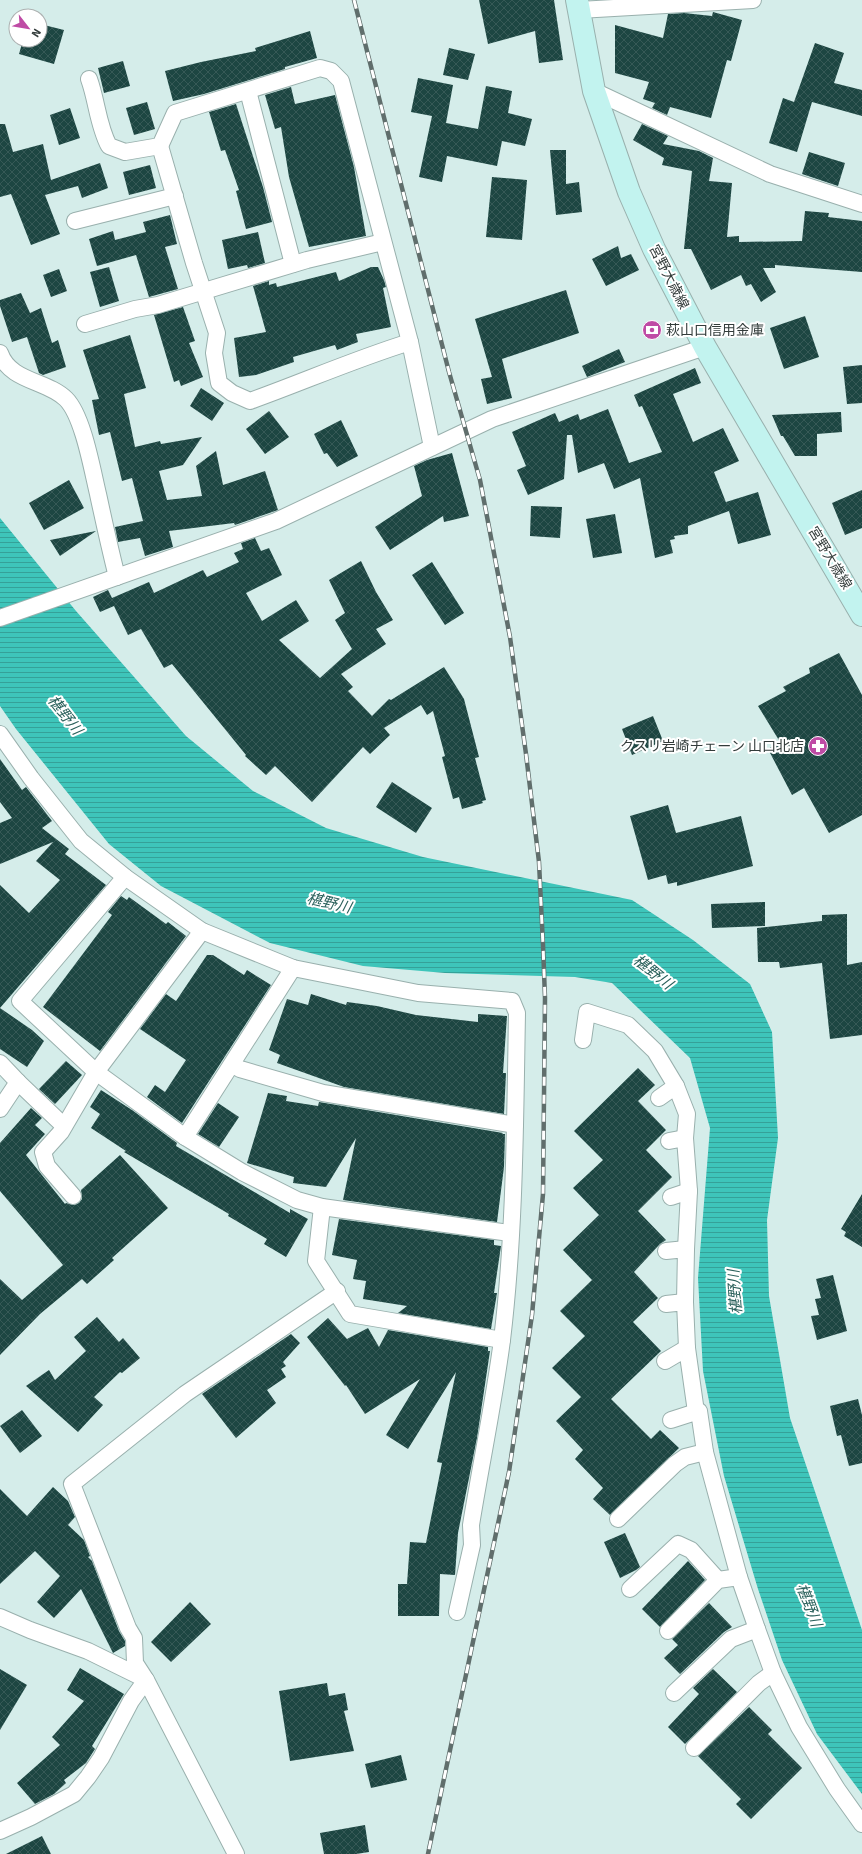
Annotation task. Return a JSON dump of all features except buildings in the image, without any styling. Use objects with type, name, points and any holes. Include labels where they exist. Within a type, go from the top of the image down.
[{"type":"main road","name":"宮野大歳線","points":[[578,5],[594,91],[609,138],[632,199],[654,250],[705,347],[860,607]]},
{"type":"street","points":[[578,5],[753,0]]},
{"type":"street","points":[[410,342],[370,355],[319,376],[250,401],[232,393],[219,383],[214,353],[217,333],[194,263],[160,146],[175,114],[320,68],[331,71],[341,81],[410,342],[432,447]]},
{"type":"street","points":[[89,79],[95,96],[104,137],[109,146],[126,152],[160,146]]},
{"type":"street","points":[[248,91],[293,264]]},
{"type":"street","points":[[594,91],[770,174],[862,204]]},
{"type":"street","points":[[75,221],[175,196]]},
{"type":"street","points":[[85,324],[135,309],[158,305],[293,264],[383,242]]},
{"type":"street","points":[[0,618],[276,521],[492,419],[705,347]]},
{"type":"street","points":[[0,353],[2,360],[23,378],[51,389],[66,399],[76,415],[88,452],[116,577]]},
{"type":"street","points":[[0,734],[31,778],[81,841],[125,877],[202,931],[293,968],[418,993],[512,1001],[517,1013],[515,1125],[510,1233],[502,1340],[471,1525],[472,1545],[457,1612]]},
{"type":"street","points":[[125,877],[20,1001],[96,1072],[185,1137],[242,1172],[297,1200],[322,1206],[510,1233]]},
{"type":"street","points":[[72,1196],[46,1166],[43,1152],[64,1126],[96,1072],[202,931]]},
{"type":"street","points":[[185,1137],[233,1065],[293,968]]},
{"type":"street","points":[[583,1040],[587,1012],[628,1025],[655,1051],[676,1086],[687,1114],[685,1138],[689,1191],[685,1302],[687,1348],[696,1412]]},
{"type":"street","points":[[0,1063],[64,1126]]},
{"type":"street","points":[[233,1065],[240,1069],[323,1093],[515,1125]]},
{"type":"street","points":[[0,1109],[18,1082]]},
{"type":"street","points":[[659,1098],[676,1086]]},
{"type":"street","points":[[669,1141],[685,1138]]},
{"type":"street","points":[[671,1197],[689,1191]]},
{"type":"street","points":[[322,1206],[316,1261],[337,1291],[350,1314],[502,1340]]},
{"type":"street","points":[[666,1251],[686,1249]]},
{"type":"street","points":[[236,1854],[146,1680],[135,1663],[134,1638],[128,1628],[72,1484],[185,1394],[337,1291]]},
{"type":"street","points":[[666,1304],[685,1302]]},
{"type":"street","points":[[665,1361],[687,1348]]},
{"type":"street","points":[[671,1420],[699,1411],[705,1452],[739,1577],[774,1673],[798,1727],[837,1789],[862,1824]]},
{"type":"street","points":[[618,1519],[675,1464],[685,1457],[705,1452]]},
{"type":"street","points":[[630,1589],[678,1544],[691,1550],[718,1580]]},
{"type":"street","points":[[668,1631],[718,1580],[739,1577]]},
{"type":"street","points":[[0,1617],[30,1630],[88,1651],[146,1680]]},
{"type":"street","points":[[674,1693],[731,1639],[757,1629]]},
{"type":"street","points":[[694,1748],[759,1683],[774,1673]]},
{"type":"street","points":[[0,1831],[31,1817],[74,1794],[88,1777],[100,1758],[131,1701],[146,1680]]},
{"type":"water","name":"椹野川","points":[[0,518],[76,611],[186,736],[253,791],[326,828],[423,857],[632,900],[693,940],[750,984],[772,1032],[778,1138],[767,1220],[769,1296],[790,1418],[862,1630],[862,1794],[817,1734],[782,1660],[758,1589],[724,1476],[703,1371],[698,1278],[710,1128],[690,1058],[612,983],[575,977],[445,973],[363,966],[270,943],[161,886],[109,844],[16,729],[0,706]]},
{"type":"railway","points":[[354,0],[449,372],[480,480],[510,637],[526,754],[539,862],[543,945],[545,998],[543,1194],[532,1315],[509,1472],[428,1854]]},
{"type":"place","name":"萩山口信用金庫","points":[[652,330]]},
{"type":"place","name":"クスリ岩崎チェーン 山口北店","points":[[818,746]]}]
